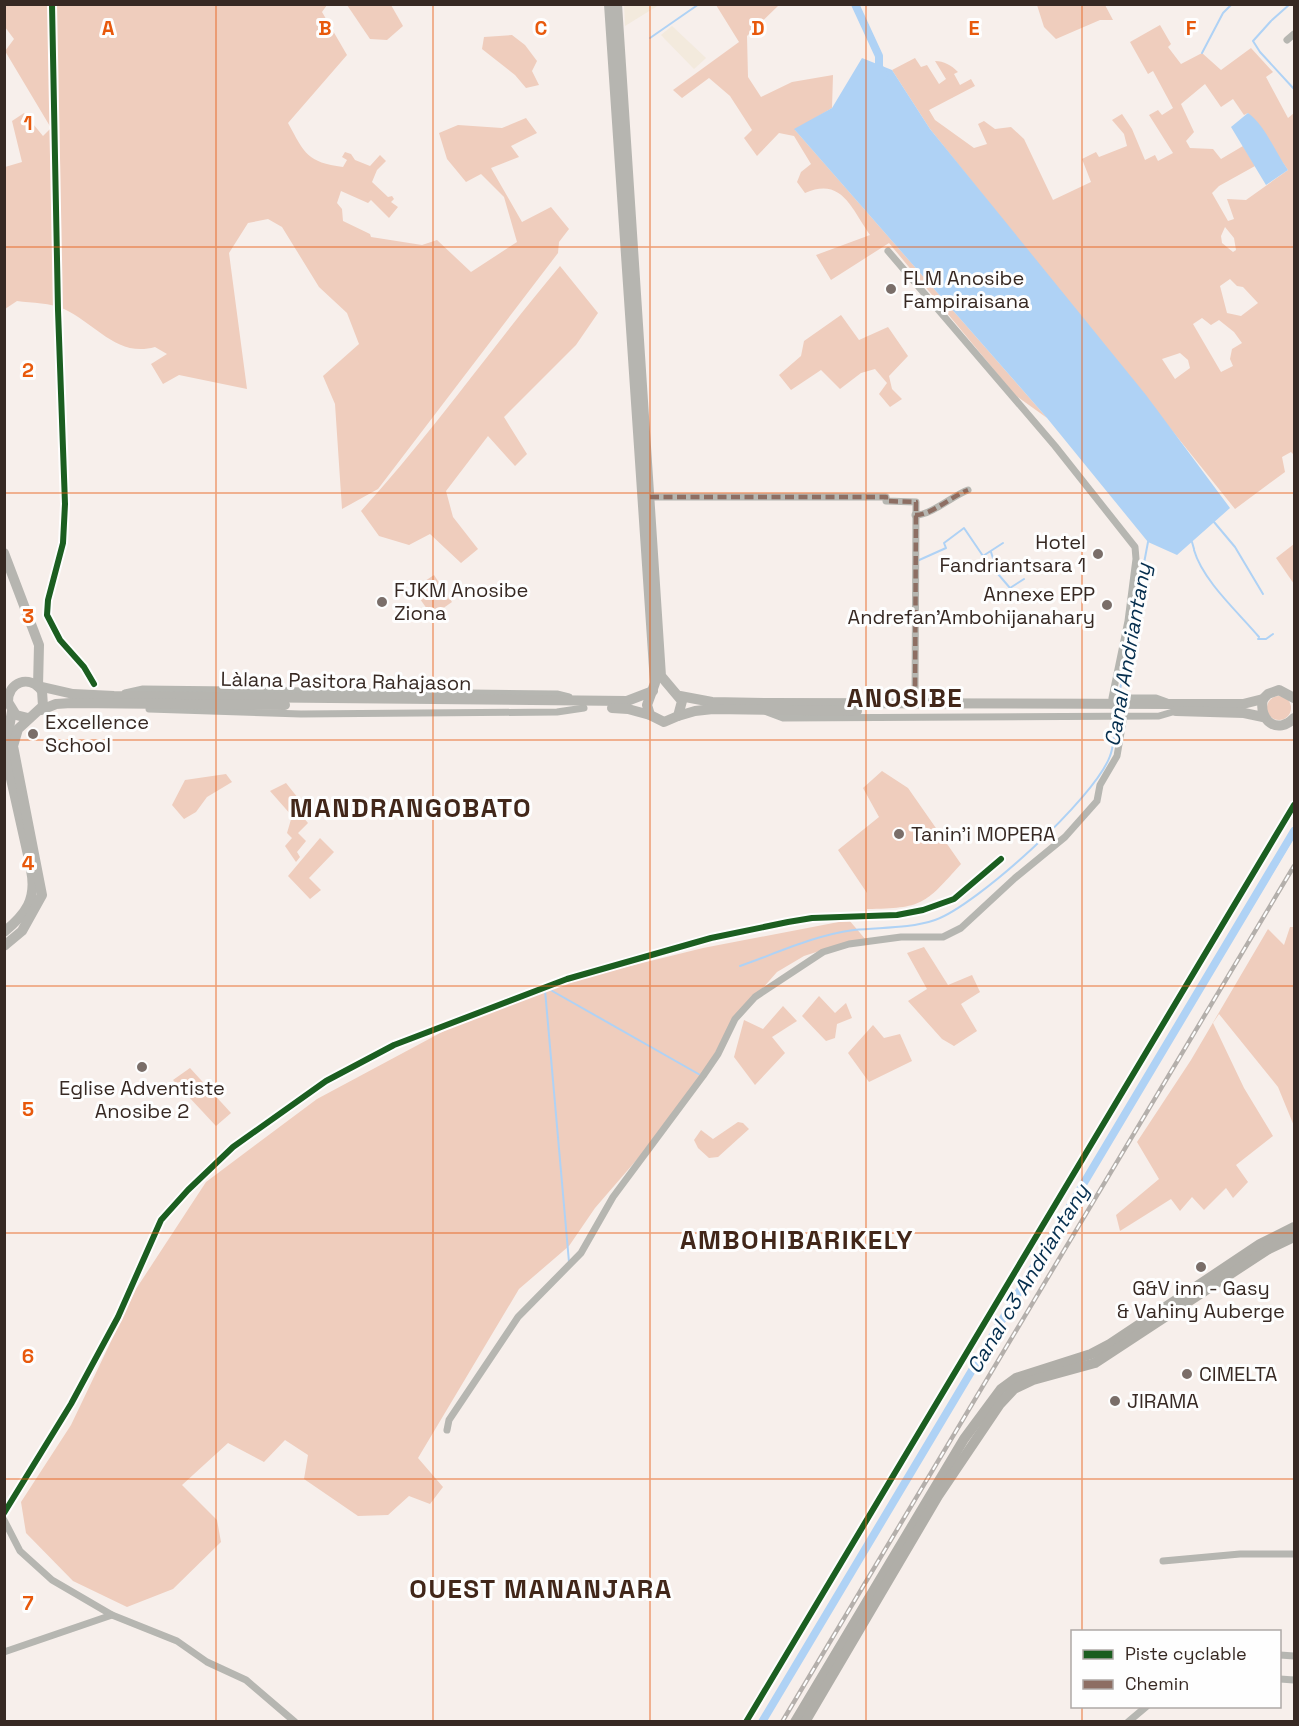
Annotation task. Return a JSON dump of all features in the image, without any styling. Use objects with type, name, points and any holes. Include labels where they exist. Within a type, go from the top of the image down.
[{"type":"main road","points":[[609,4],[655,683],[647,700],[650,715],[664,722],[695,711],[713,710],[1175,708],[1243,704],[1263,699],[1273,691],[1279,690],[1294,698]]},
{"type":"main road","points":[[617,4],[661,676],[668,687],[680,696],[733,703],[1115,708]]},
{"type":"main road","points":[[4,553],[39,645],[38,686],[44,696],[41,710],[28,718],[18,729],[13,746],[42,895],[21,931],[4,946]]},
{"type":"main road","points":[[38,668],[59,692]]},
{"type":"main road","points":[[4,932],[26,909],[34,887],[5,752],[9,709],[7,690],[27,681],[38,686]]},
{"type":"main road","name":"Làlana Pasitora Rahajason","points":[[38,686],[59,692],[115,700]]},
{"type":"main road","points":[[652,691],[668,687]]},
{"type":"main road","name":"Làlana Pasitora Rahajason","points":[[41,710],[56,704],[115,700],[584,704],[627,701],[652,691]]},
{"type":"main road","points":[[678,716],[682,706],[680,696]]},
{"type":"main road","points":[[1263,699],[1261,708],[1267,722],[1279,726],[1289,723],[1294,718]]},
{"type":"main road","name":"Làlana Pasitora Rahajason","points":[[584,704],[628,709],[650,715]]},
{"type":"main road","points":[[1175,708],[1244,713],[1263,717]]},
{"type":"main road","points":[[9,709],[28,718]]},
{"type":"main road","points":[[795,1722],[964,1439],[1001,1389],[1016,1378],[1091,1354],[1110,1344],[1260,1244],[1294,1227]]},
{"type":"main road","points":[[805,1722],[938,1496],[991,1415],[1014,1389],[1033,1380],[1095,1363],[1267,1250],[1294,1237]]},
{"type":"street","points":[[52,4],[58,310],[65,504],[63,543],[48,600],[47,615],[60,640],[91,676],[94,684]]},
{"type":"street","points":[[1287,40],[1294,34]]},
{"type":"street","points":[[447,1430],[449,1420],[518,1317],[581,1252],[613,1197],[703,1077],[718,1054],[735,1019],[755,997],[824,951],[849,944],[901,937],[943,937],[961,928],[1015,878],[1065,837],[1097,801],[1100,785],[1117,756],[1115,708],[1136,559],[1134,547],[1055,446],[888,250]]},
{"type":"street","points":[[915,515],[925,516],[947,499],[968,490]]},
{"type":"street","points":[[650,497],[886,497],[886,501],[916,501],[915,700]]},
{"type":"street","points":[[746,1722],[1294,805]]},
{"type":"street","points":[[4,1513],[71,1404],[118,1317],[161,1220],[188,1190],[233,1147],[326,1081],[394,1045],[567,979],[711,938],[788,922],[812,918],[897,915],[923,910],[954,899],[1001,859]]},
{"type":"street","points":[[4,1520],[20,1551],[52,1580],[112,1615],[177,1641],[216,1667],[246,1680],[295,1722]]},
{"type":"street","points":[[1163,1561],[1240,1554],[1294,1554]]},
{"type":"street","points":[[4,1652],[112,1615]]},
{"type":"street","points":[[1128,1722],[1146,1708]]},
{"type":"shaded area","points":[[624,4],[659,4],[659,5],[625,26]]},
{"type":"shaded area","points":[[5,5],[327,5],[322,12],[347,55],[288,123],[303,149],[314,159],[343,167],[347,160],[342,157],[345,152],[351,154],[355,160],[370,166],[380,155],[386,161],[377,170],[372,182],[388,197],[392,196],[394,199],[391,202],[398,207],[389,218],[371,200],[368,203],[341,191],[337,203],[342,209],[343,221],[370,234],[371,237],[422,245],[437,240],[471,272],[517,242],[504,197],[481,174],[466,182],[447,159],[439,133],[458,125],[502,128],[526,118],[537,133],[511,146],[519,157],[491,168],[522,222],[551,207],[569,229],[559,242],[558,253],[378,489],[342,509],[335,404],[323,376],[359,344],[347,313],[319,287],[282,227],[268,219],[248,223],[229,253],[247,389],[179,375],[163,384],[151,364],[167,354],[155,347],[141,349],[118,344],[75,315],[53,306],[17,301],[5,309],[5,167],[22,162],[12,121],[24,113],[43,136],[51,128],[5,51],[14,39],[5,27]]},
{"type":"shaded area","points":[[347,5],[391,5],[403,26],[387,40],[370,39]]},
{"type":"shaded area","points":[[716,5],[779,5],[747,36],[748,77],[761,97],[792,82],[833,75],[832,108],[795,130],[1047,418],[1015,395],[889,243],[831,280],[816,255],[870,235],[851,206],[837,192],[818,189],[805,193],[797,182],[801,172],[811,164],[794,136],[779,133],[757,156],[744,138],[752,130],[730,96],[709,78],[682,98],[673,90],[739,42]]},
{"type":"shaded area","points":[[1037,5],[1105,5],[1113,20],[1100,20],[1056,39],[1044,27]]},
{"type":"shaded area","points":[[1160,25],[1171,44],[1168,47],[1181,64],[1202,53],[1221,70],[1251,48],[1273,72],[1266,77],[1288,118],[1294,113],[1294,455],[1291,452],[1282,457],[1285,472],[1235,509],[930,129],[892,70],[915,58],[921,67],[927,65],[939,84],[946,79],[935,61],[953,67],[958,72],[954,74],[960,85],[971,79],[975,86],[929,110],[935,120],[974,148],[987,144],[978,124],[984,121],[995,129],[1011,127],[1024,139],[1053,200],[1091,182],[1082,159],[1096,152],[1099,157],[1127,146],[1124,134],[1112,120],[1122,114],[1132,129],[1145,160],[1155,155],[1158,161],[1173,153],[1149,115],[1158,110],[1162,115],[1173,108],[1153,71],[1148,74],[1130,42]],"holes":[[[1205,84],[1221,107],[1233,99],[1244,115],[1248,113],[1288,170],[1246,200],[1227,199],[1234,219],[1228,221],[1212,193],[1219,186],[1255,166],[1243,146],[1221,159],[1213,149],[1190,148],[1186,141],[1194,132],[1181,104]],[[1225,227],[1234,238],[1236,250],[1233,252],[1222,243],[1221,236]],[[1230,279],[1237,286],[1243,287],[1258,303],[1241,316],[1227,313],[1220,286]],[[1202,318],[1211,325],[1219,320],[1234,332],[1242,343],[1232,349],[1230,359],[1233,366],[1221,372],[1193,324]],[[1180,353],[1188,360],[1190,368],[1175,379],[1162,359]]]},
{"type":"shaded area","points":[[672,26],[706,58],[694,69],[661,35]]},
{"type":"shaded area","points":[[512,35],[525,45],[537,61],[532,71],[539,85],[526,88],[515,75],[482,49],[484,37]]},
{"type":"shaded area","points":[[560,266],[598,313],[576,345],[504,417],[527,454],[515,466],[488,436],[446,491],[453,517],[478,549],[461,563],[430,534],[409,545],[379,536],[361,511]]},
{"type":"shaded area","points":[[841,315],[859,340],[888,327],[908,356],[889,376],[892,389],[902,399],[890,407],[879,394],[887,383],[875,369],[861,373],[840,389],[821,370],[791,390],[779,375],[801,356],[804,341]]},
{"type":"shaded area","points":[[1294,544],[1294,584],[1276,558]]},
{"type":"shaded area","points":[[434,575],[452,602],[432,616],[413,589]]},
{"type":"shaded area","points":[[1279,696],[1284,697],[1290,703],[1290,713],[1284,719],[1279,720],[1274,719],[1268,713],[1267,708],[1268,703],[1274,697]]},
{"type":"shaded area","name":"Tanin'i MOPERA","points":[[882,771],[908,788],[961,864],[939,888],[921,902],[900,907],[867,909],[867,893],[838,850],[879,817],[863,788]]},
{"type":"shaded area","points":[[226,774],[232,782],[207,797],[196,812],[184,819],[172,805],[185,780]]},
{"type":"shaded area","points":[[286,783],[302,803],[296,809],[308,823],[298,833],[306,841],[297,852],[300,857],[296,862],[285,846],[292,838],[287,833],[292,816],[270,791]]},
{"type":"shaded area","points":[[320,838],[334,852],[309,878],[321,890],[310,899],[288,876]]},
{"type":"shaded area","points":[[849,920],[866,940],[841,944],[804,956],[777,972],[731,1024],[690,1098],[595,1208],[569,1246],[519,1289],[418,1458],[443,1487],[430,1504],[409,1496],[388,1515],[358,1516],[304,1479],[308,1455],[285,1440],[264,1462],[228,1443],[182,1485],[217,1520],[221,1542],[173,1589],[127,1607],[73,1581],[26,1533],[21,1502],[71,1425],[136,1289],[206,1182],[317,1099],[457,1024],[545,987],[703,948]]},
{"type":"shaded area","points":[[1290,927],[1294,927],[1294,1126],[1278,1087],[1219,1014],[1213,1023],[1244,1088],[1273,1136],[1236,1165],[1248,1182],[1233,1198],[1226,1188],[1204,1210],[1192,1197],[1180,1211],[1171,1199],[1120,1231],[1116,1215],[1159,1179],[1137,1142],[1191,1060],[1268,929],[1284,945]]},
{"type":"shaded area","points":[[924,947],[948,985],[972,975],[980,992],[961,1004],[977,1031],[954,1046],[942,1039],[908,1001],[927,989],[907,953]]},
{"type":"shaded area","points":[[819,996],[835,1013],[846,1003],[852,1018],[837,1024],[835,1038],[826,1041],[802,1016]]},
{"type":"shaded area","points":[[783,1006],[797,1021],[772,1037],[785,1053],[755,1085],[734,1057],[744,1020],[763,1029]]},
{"type":"shaded area","points":[[873,1025],[884,1038],[900,1034],[912,1061],[869,1082],[848,1053]]},
{"type":"shaded area","points":[[190,1068],[231,1113],[216,1126],[173,1080]]},
{"type":"shaded area","points":[[738,1122],[743,1123],[749,1129],[718,1157],[709,1158],[698,1148],[694,1140],[701,1130],[713,1139]]},
{"type":"water","points":[[862,58],[892,70],[930,129],[1146,395],[1230,508],[1177,555],[1148,542],[1047,418],[794,129],[832,108]]},
{"type":"water","points":[[1248,113],[1265,132],[1288,170],[1266,185],[1231,127]]},
{"type":"waterway","points":[[650,38],[699,4]]},
{"type":"waterway","name":"Canal c3 Andriantany","points":[[855,4],[879,56],[879,67],[884,75]]},
{"type":"waterway","points":[[1202,53],[1223,13],[1232,4]]},
{"type":"waterway","points":[[1272,20],[1290,4]]},
{"type":"waterway","points":[[1271,21],[1253,41],[1260,52],[1294,89]]},
{"type":"waterway","points":[[1214,522],[1235,547],[1263,594]]},
{"type":"waterway","points":[[917,561],[946,548],[944,543],[964,528],[983,556],[1003,543]]},
{"type":"waterway","name":"Canal Andriantany","points":[[1119,695],[1148,542]]},
{"type":"waterway","points":[[1192,542],[1194,549]]},
{"type":"waterway","points":[[1194,550],[1213,585],[1259,637]]},
{"type":"waterway","points":[[991,552],[998,574],[1010,588],[1024,579]]},
{"type":"waterway","points":[[1258,639],[1266,639],[1273,634]]},
{"type":"waterway","name":"Canal Andriantany","points":[[740,966],[839,932],[925,923],[954,911],[1032,849],[1059,823],[1100,775],[1112,751],[1117,707]]},
{"type":"waterway","name":"Canal c3 Andriantany","points":[[762,1722],[1294,831]]},
{"type":"waterway","name":"Canal c3 Andriantany","points":[[762,1722],[1294,836]]},
{"type":"waterway","points":[[547,988],[702,1076]]},
{"type":"waterway","points":[[545,990],[569,1262]]},
{"type":"railway","points":[[782,1722],[1294,866]]},
{"type":"marked path","points":[[915,515],[934,509],[968,490]]},
{"type":"marked path","points":[[650,497],[886,497],[886,501],[916,502],[915,700]]},
{"type":"cycle path","points":[[52,4],[58,310],[65,504],[63,543],[48,600],[47,615],[60,640],[84,667],[94,684]]},
{"type":"cycle path","points":[[746,1722],[1294,805]]},
{"type":"cycle path","points":[[4,1513],[71,1404],[118,1317],[161,1220],[188,1190],[233,1147],[326,1081],[394,1045],[567,979],[711,938],[788,922],[812,918],[897,915],[923,910],[954,899],[1001,859]]},
{"type":"place","name":"FLM Anosibe Fampiraisana","points":[[891,289]]},
{"type":"place","name":"Hotel Fandriantsara 1","points":[[1098,554]]},
{"type":"place","name":"FJKM Anosibe Ziona","points":[[382,602]]},
{"type":"place","name":"Annexe EPP Andrefan'Ambohijanahary","points":[[1107,605]]},
{"type":"place","name":"Excellence School","points":[[33,734]]},
{"type":"place","name":"Tanin'i MOPERA","points":[[899,834]]},
{"type":"place","name":"Eglise Adventiste Anosibe 2","points":[[142,1067]]},
{"type":"place","name":"G&V inn - Gasy & Vahiny Auberge","points":[[1201,1267]]},
{"type":"place","name":"CIMELTA","points":[[1187,1374]]},
{"type":"place","name":"JIRAMA","points":[[1115,1401]]},
{"type":"district","name":"ANOSIBE","points":[[905,698]]},
{"type":"district","name":"MANDRANGOBATO","points":[[411,808]]},
{"type":"district","name":"AMBOHIBARIKELY","points":[[797,1240]]},
{"type":"district","name":"OUEST MANANJARA","points":[[541,1589]]}]
